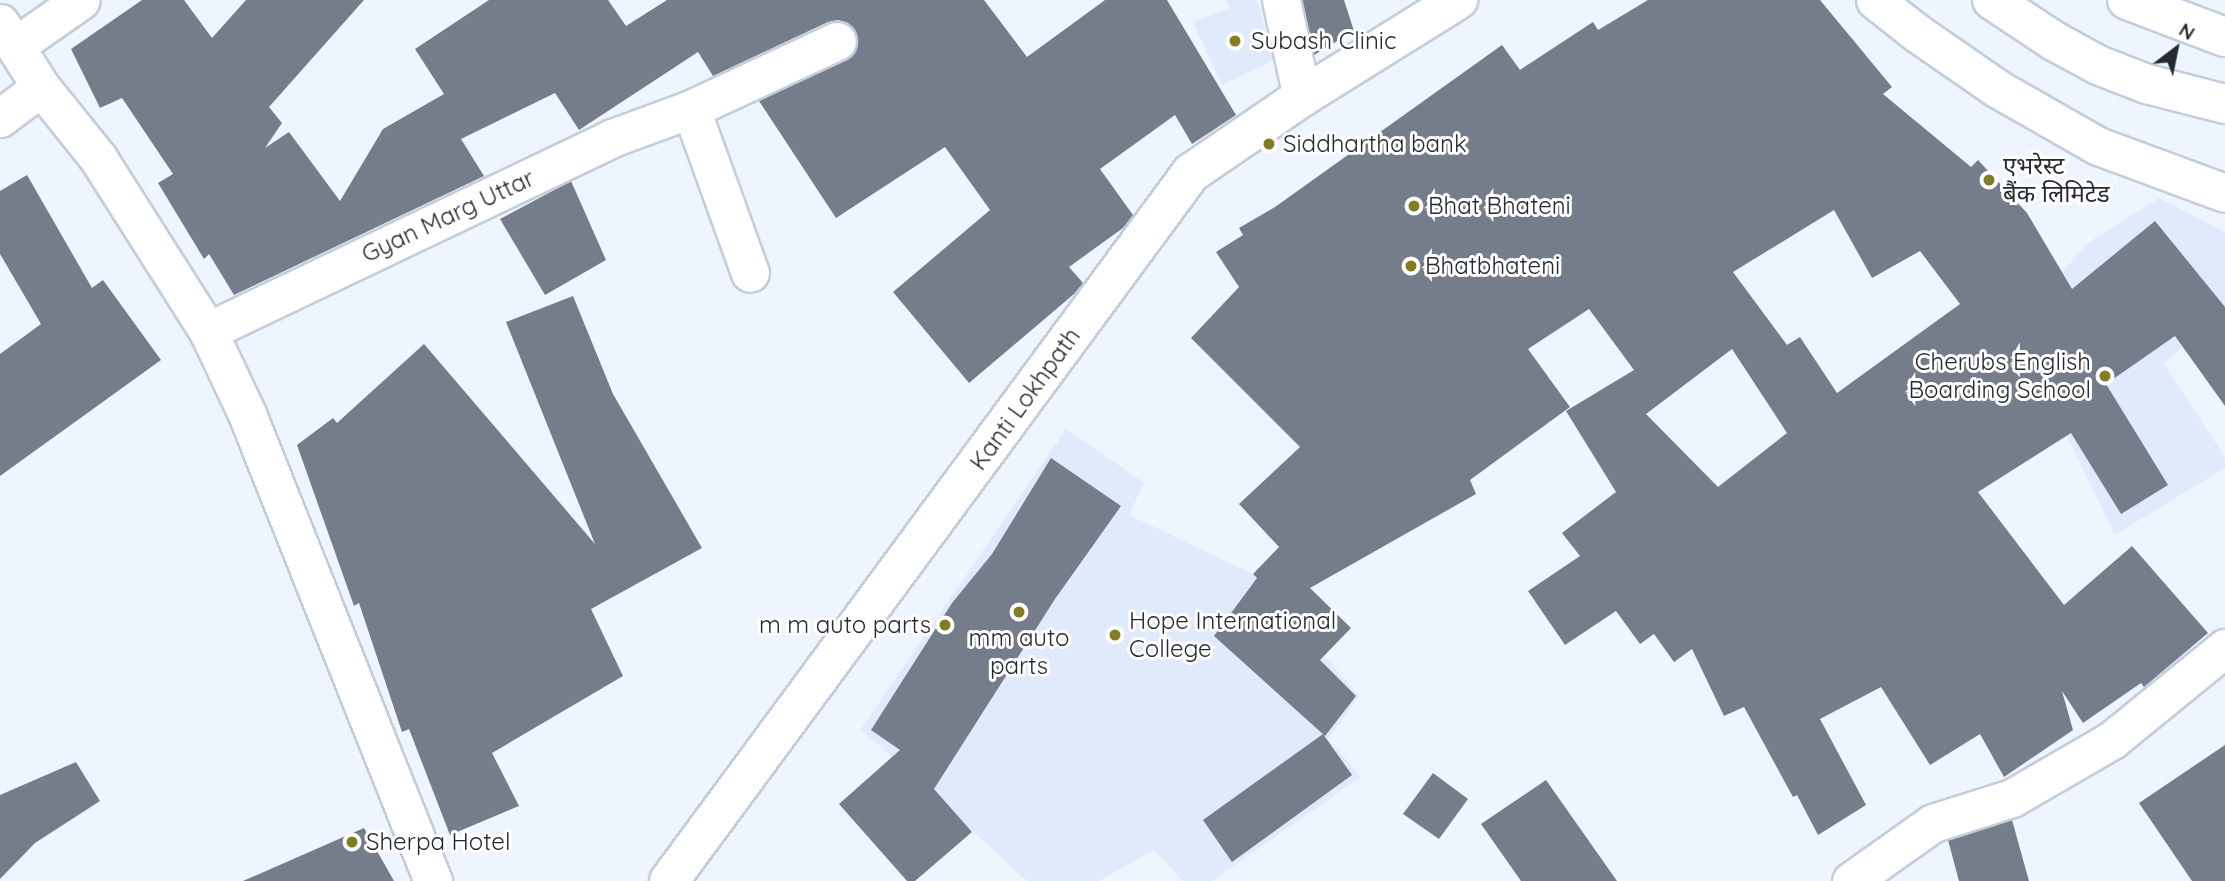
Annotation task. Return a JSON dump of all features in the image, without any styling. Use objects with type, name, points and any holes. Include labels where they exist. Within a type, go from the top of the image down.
[{"type":"main road","name":"Kanti Lokhpath","points":[[669,881],[1191,173],[1302,97],[1458,0]]},
{"type":"main road","points":[[1992,0],[2054,41],[2098,65],[2147,83],[2225,104]]},
{"type":"main road","points":[[2127,0],[2225,37]]},
{"type":"street","points":[[82,0],[8,35],[41,87],[98,158],[208,331],[247,414],[433,881]]},
{"type":"street","points":[[1281,0],[1302,97]]},
{"type":"street","points":[[1875,0],[1917,33],[1998,89],[2098,146],[2225,193]]},
{"type":"street","name":"Gyan Marg Uttar","points":[[208,331],[612,138],[691,109],[837,41]]},
{"type":"street","points":[[0,118],[41,87]]},
{"type":"street","points":[[691,109],[750,273]]},
{"type":"street","points":[[1850,881],[1933,823],[2012,799],[2112,740],[2225,648]]},
{"type":"shaded area","name":"Subash Clinic","points":[[1226,0],[1257,0],[1274,60],[1222,85],[1193,22],[1229,8]]},
{"type":"shaded area","name":"Cherubs English Boarding School","points":[[2159,198],[2225,232],[2225,315],[2201,330],[2164,364],[2225,457],[2225,468],[2115,535],[2014,326],[2088,243]]},
{"type":"shaded area","name":"Hope International College","points":[[1066,429],[1144,483],[1129,515],[1253,574],[1359,696],[1328,739],[1361,777],[1212,881],[1183,881],[1154,850],[1099,881],[1027,881],[861,729]]},
{"type":"building","points":[[142,0],[184,0],[212,38],[246,0],[364,0],[269,107],[282,123],[265,148],[289,132],[340,201],[383,129],[444,94],[415,49],[489,0],[608,0],[626,26],[667,0],[984,0],[1027,57],[1105,0],[1167,0],[1236,115],[1192,144],[1175,115],[1100,169],[1133,215],[1123,228],[1069,267],[1083,283],[1074,294],[969,383],[893,292],[990,210],[945,147],[836,218],[759,101],[854,54],[858,44],[856,33],[848,23],[838,20],[828,22],[713,76],[698,52],[579,130],[555,93],[461,139],[484,176],[234,295],[209,254],[204,259],[158,183],[173,174],[122,98],[100,108],[71,49]]},
{"type":"building","points":[[1302,0],[1344,0],[1354,31],[1314,55]]},
{"type":"building","points":[[1648,0],[1820,0],[1892,87],[1883,94],[1971,167],[1978,160],[2027,213],[2072,289],[2155,221],[2225,307],[2225,406],[2175,336],[2106,384],[2168,485],[2121,514],[2071,433],[1978,492],[2064,605],[2132,546],[2208,633],[2144,687],[2141,683],[2083,723],[2062,691],[2073,730],[2004,777],[1980,734],[1930,765],[1881,687],[1820,719],[1866,805],[1818,835],[1797,795],[1793,797],[1744,707],[1724,716],[1692,649],[1674,662],[1654,634],[1640,644],[1616,611],[1565,645],[1528,591],[1580,556],[1562,533],[1616,492],[1566,411],[1634,370],[1589,309],[1528,349],[1570,407],[1470,480],[1476,494],[1310,588],[1351,628],[1320,660],[1356,696],[1325,736],[1214,636],[1257,578],[1253,574],[1279,547],[1239,504],[1300,447],[1191,338],[1239,287],[1216,252],[1243,235],[1239,228],[1275,207],[1502,45],[1520,70],[1593,22],[1598,30]],"holes":[[[1834,210],[1872,278],[1920,251],[1960,304],[1837,393],[1800,337],[1787,345],[1733,272]],[[1732,349],[1787,433],[1718,487],[1646,414]]]},
{"type":"building","points":[[27,175],[92,288],[103,280],[161,360],[0,476],[0,354],[41,324],[0,254],[0,191]]},
{"type":"building","points":[[571,181],[606,260],[545,295],[500,219]]},
{"type":"building","points":[[573,296],[613,394],[702,548],[591,609],[623,676],[492,753],[519,806],[450,835],[409,729],[402,732],[359,603],[354,606],[297,445],[333,418],[337,423],[424,344],[595,544],[506,322]]},
{"type":"building","points":[[1051,458],[1121,506],[1055,599],[934,789],[972,832],[915,881],[907,881],[839,804],[900,750],[871,730],[952,603],[992,554]]},
{"type":"building","points":[[1323,734],[1352,775],[1232,862],[1203,820]]},
{"type":"building","points":[[2225,745],[2225,881],[2192,881],[2139,803]]},
{"type":"building","points":[[76,762],[100,801],[35,843],[0,879],[0,795]]},
{"type":"building","points":[[1433,773],[1468,799],[1439,839],[1403,814]]},
{"type":"building","points":[[1546,780],[1617,881],[1521,881],[1481,824]]},
{"type":"building","points":[[2012,820],[2029,881],[1959,881],[1948,840]]},
{"type":"building","name":"Sherpa Hotel","points":[[364,828],[394,881],[243,881]]},
{"type":"place","name":"Subash Clinic","points":[[1235,41]]},
{"type":"place","name":"Siddhartha bank","points":[[1269,144]]},
{"type":"place","name":"एभरेस्ट बैंक लिमिटेड","points":[[1989,180]]},
{"type":"place","name":"Bhat Bhateni","points":[[1414,206]]},
{"type":"place","name":"Bhatbhateni","points":[[1411,266]]},
{"type":"place","name":"Cherubs English Boarding School","points":[[2105,376]]},
{"type":"place","name":"mm auto parts","points":[[1019,612]]},
{"type":"place","name":"m m auto parts","points":[[945,625]]},
{"type":"place","name":"Hope International College","points":[[1115,635]]},
{"type":"place","name":"Sherpa Hotel","points":[[352,842]]}]
